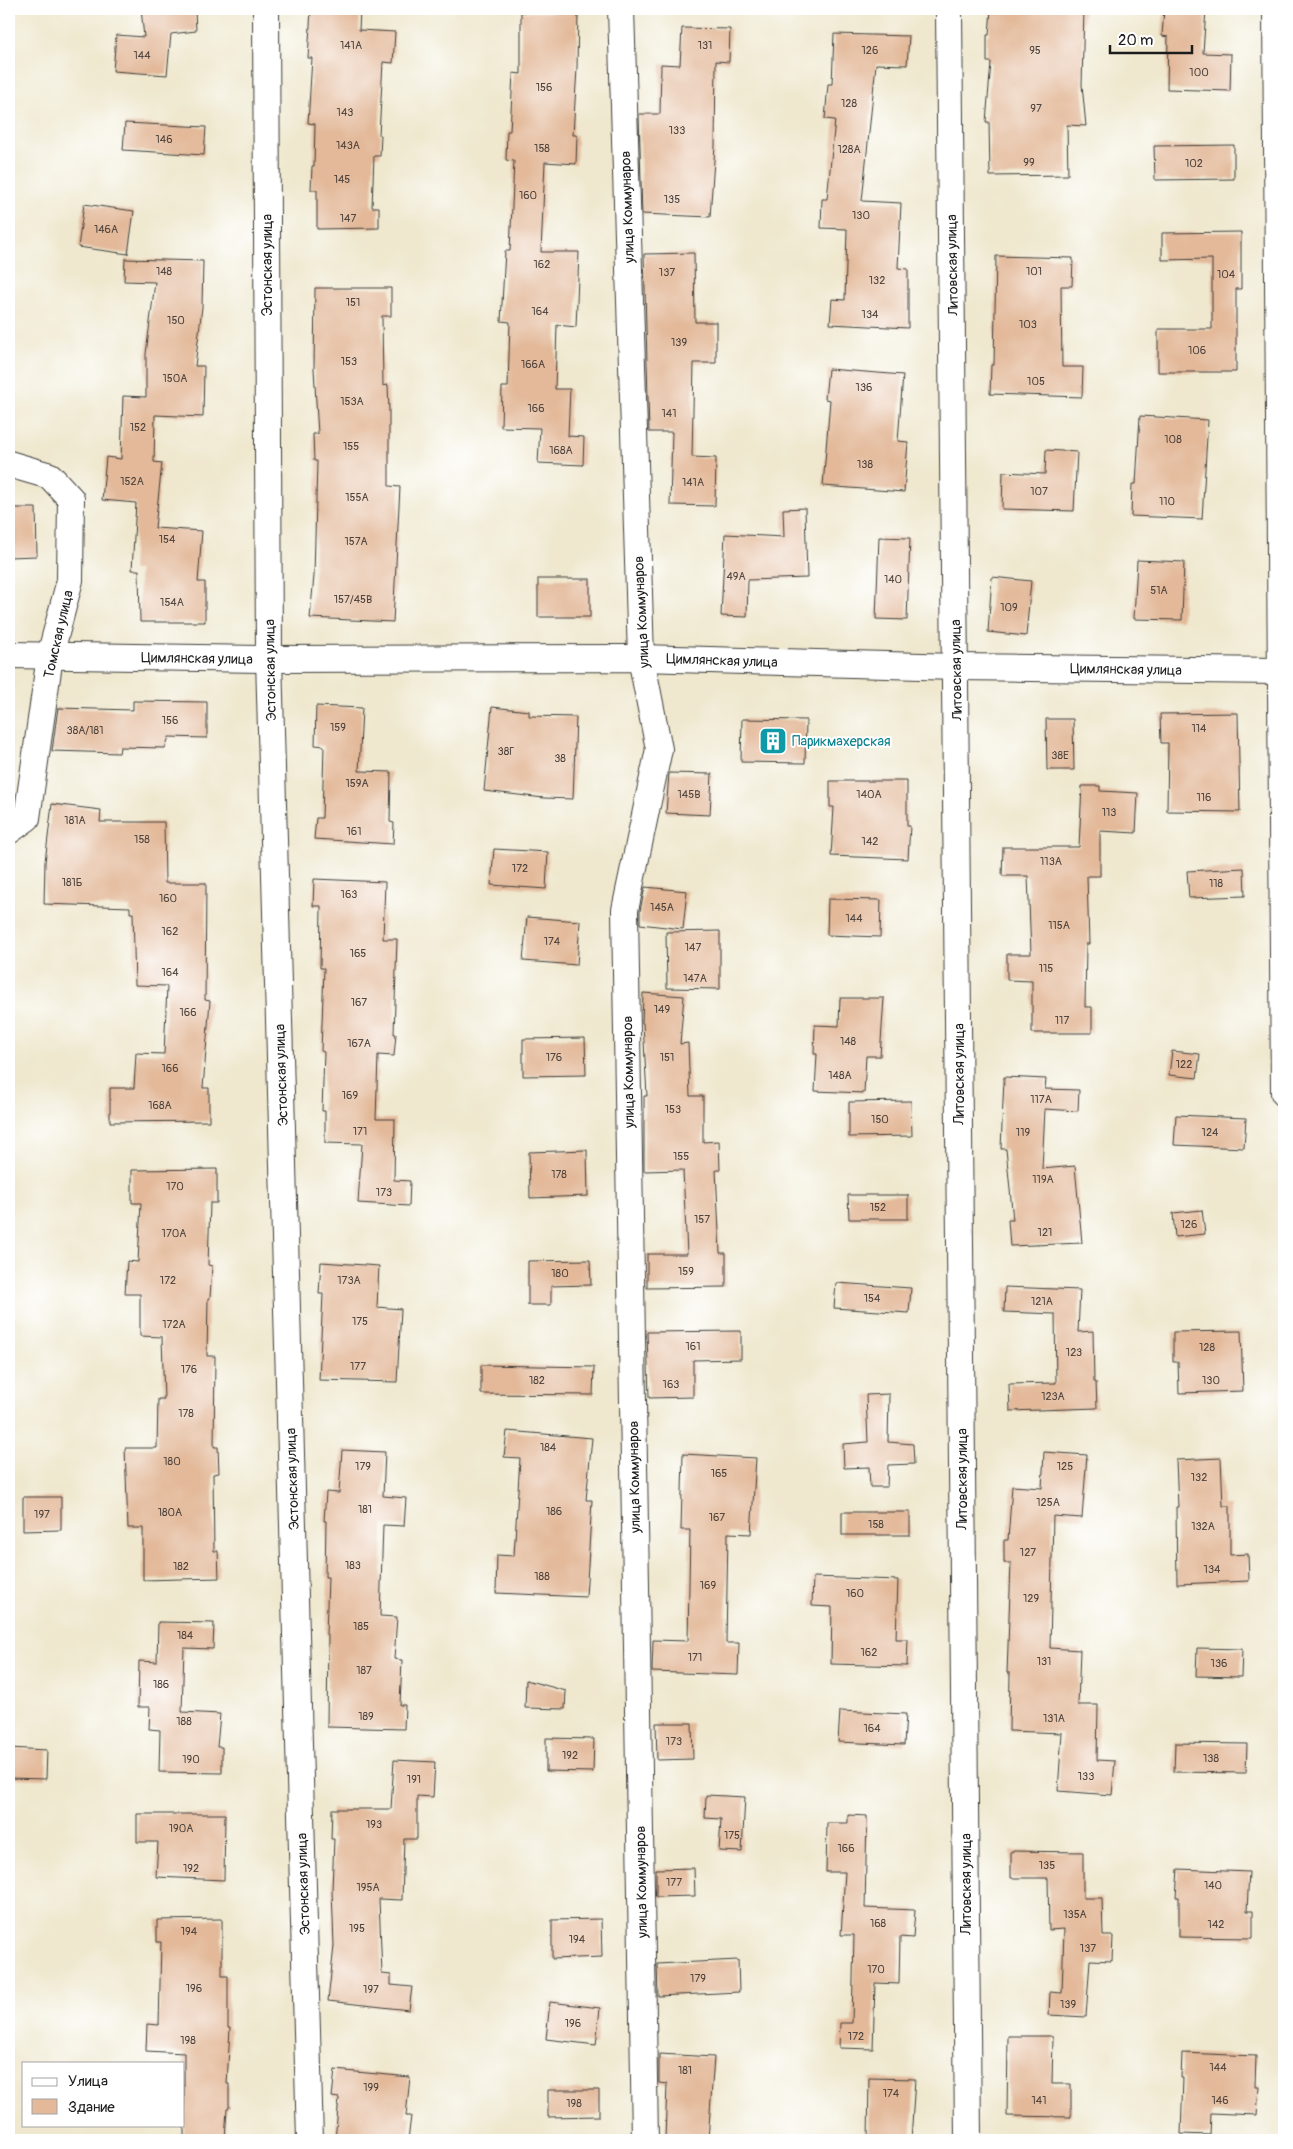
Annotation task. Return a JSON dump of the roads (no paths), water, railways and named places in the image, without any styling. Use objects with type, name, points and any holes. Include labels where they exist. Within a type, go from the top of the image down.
[{"type":"street","name":"Эстонская улица","points":[[266,9],[269,659],[310,2140]]},
{"type":"street","name":"улица Коммунаров","points":[[621,9],[640,658],[659,749],[626,910],[645,2140]]},
{"type":"street","name":"Литовская улица","points":[[949,9],[968,2140]]},
{"type":"street","points":[[1276,9],[1283,671],[1284,1093]]},
{"type":"street","name":"Томская улица","points":[[9,464],[50,476],[71,499],[70,580],[50,656],[28,818],[9,831]]},
{"type":"street","name":"Цимлянская улица","points":[[9,656],[269,659],[640,658],[956,666],[1283,671]]},
{"type":"place","name":"Парикмахерская","points":[[773,741]]}]
